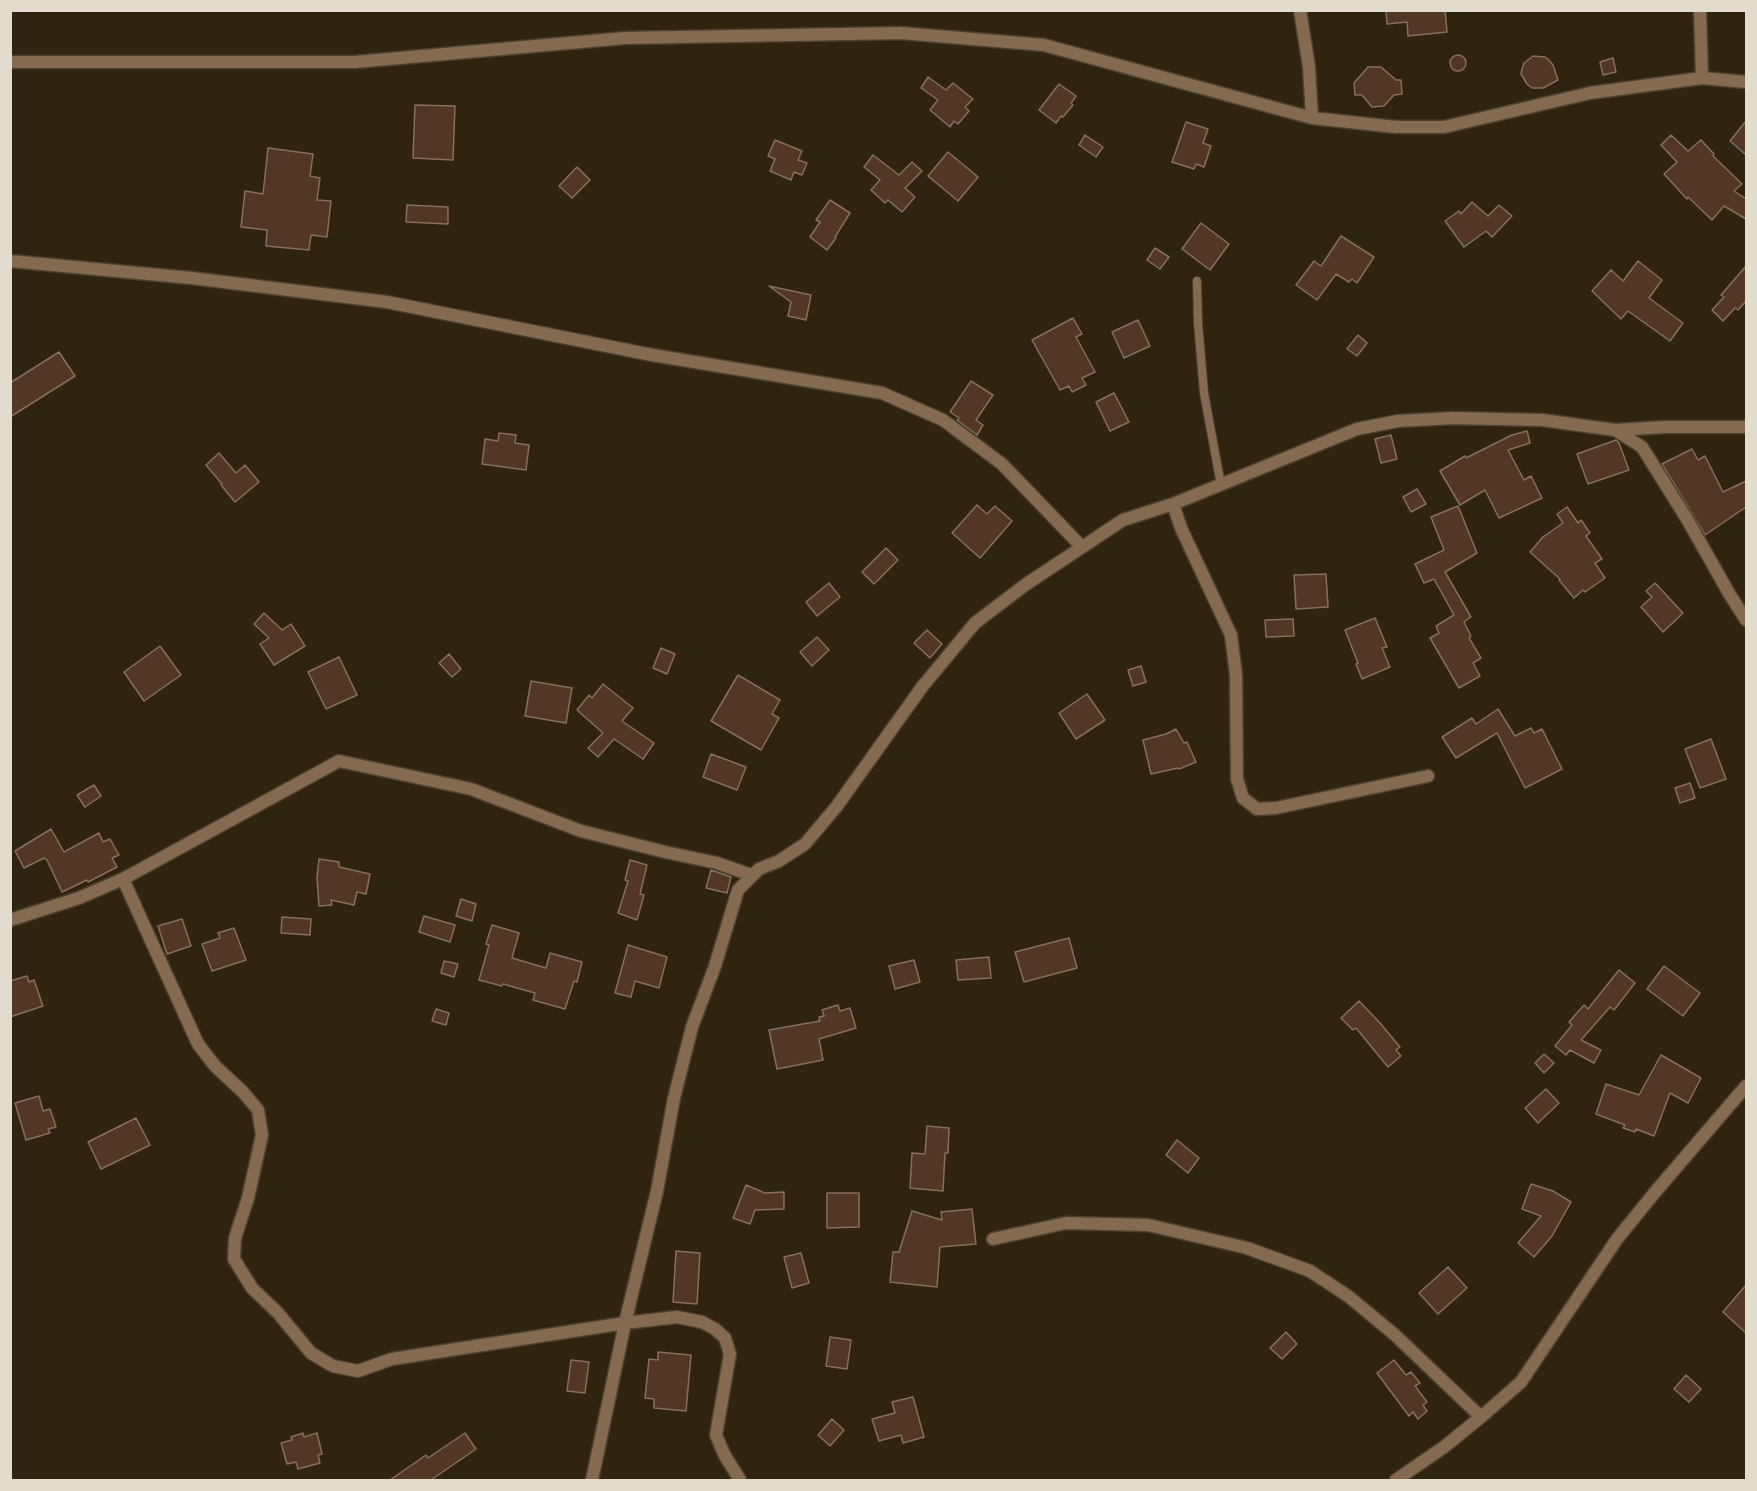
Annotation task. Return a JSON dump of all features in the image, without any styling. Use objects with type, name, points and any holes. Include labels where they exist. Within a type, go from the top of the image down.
[{"type":"street","points":[[1300,10],[1309,67],[1312,118]]},
{"type":"street","points":[[1700,10],[1702,78]]},
{"type":"street","points":[[10,62],[355,62],[625,38],[901,33],[1044,45],[1312,118],[1396,128],[1444,127],[1590,93],[1702,78],[1746,82]]},
{"type":"street","points":[[10,261],[190,278],[387,302],[652,355],[882,393],[942,420],[1002,464],[1082,547]]},
{"type":"street","points":[[592,1480],[692,1027],[715,966],[738,890],[759,869],[779,861],[805,844],[837,806],[922,687],[975,623],[1025,585],[1123,520],[1173,504],[1358,429],[1398,421],[1453,418],[1542,420],[1615,430],[1665,427],[1746,427]]},
{"type":"street","points":[[1615,430],[1642,447],[1746,620]]},
{"type":"street","points":[[1173,504],[1181,528],[1231,635],[1236,675],[1237,779],[1243,798],[1257,809],[1276,808],[1428,776]]},
{"type":"street","points":[[10,920],[79,898],[123,879],[339,761],[471,789],[581,831],[717,863],[751,875]]},
{"type":"street","points":[[123,879],[198,1044],[215,1066],[243,1092],[258,1110],[262,1135],[248,1198],[235,1238],[234,1259],[252,1288],[278,1313],[311,1353],[333,1366],[358,1371],[392,1359],[626,1323],[676,1317],[702,1323],[715,1329],[725,1338],[730,1354],[716,1435],[724,1454],[740,1480]]},
{"type":"street","points":[[1396,1480],[1444,1447],[1521,1382],[1617,1239],[1746,1086]]},
{"type":"street","points":[[993,1239],[1066,1223],[1148,1225],[1246,1248],[1310,1271],[1348,1296],[1395,1335],[1481,1417]]},
{"type":"lane","points":[[1197,281],[1204,393],[1221,485]]},
{"type":"building","points":[[1386,10],[1445,10],[1447,32],[1408,36],[1407,22],[1387,24]]},
{"type":"building","points":[[1455,55],[1461,55],[1466,63],[1464,69],[1455,71],[1450,66],[1450,60]]},
{"type":"building","points":[[1533,56],[1545,57],[1549,60],[1558,80],[1543,88],[1532,88],[1527,84],[1521,74],[1522,69],[1524,63]]},
{"type":"building","points":[[1613,58],[1616,72],[1603,75],[1600,62]]},
{"type":"building","points":[[1368,67],[1381,67],[1396,80],[1401,80],[1402,94],[1394,95],[1384,106],[1372,107],[1362,95],[1355,95],[1354,83]]},
{"type":"building","points":[[928,77],[946,90],[953,83],[973,99],[965,107],[969,111],[958,124],[954,121],[950,127],[930,110],[938,100],[921,88]]},
{"type":"building","points":[[1059,84],[1076,96],[1071,103],[1073,105],[1056,123],[1039,110]]},
{"type":"building","points":[[415,105],[455,106],[453,160],[413,158]]},
{"type":"building","points":[[1746,121],[1746,155],[1730,141]]},
{"type":"building","points":[[1186,122],[1208,129],[1203,143],[1211,146],[1204,167],[1196,164],[1194,169],[1172,162]]},
{"type":"building","points":[[1085,135],[1103,147],[1096,157],[1079,145]]},
{"type":"building","points":[[1671,135],[1688,151],[1701,140],[1714,154],[1713,156],[1742,184],[1734,191],[1746,199],[1746,219],[1724,206],[1712,220],[1688,197],[1687,199],[1664,174],[1677,162],[1661,145]]},
{"type":"building","points":[[775,140],[802,151],[798,160],[807,163],[802,175],[794,172],[791,180],[770,171],[775,159],[768,156]]},
{"type":"building","points":[[268,148],[313,154],[310,176],[320,178],[317,200],[331,201],[327,237],[311,235],[309,250],[266,246],[267,230],[241,227],[245,191],[263,194]]},
{"type":"building","points":[[948,152],[978,177],[958,201],[928,176]]},
{"type":"building","points":[[873,155],[899,175],[912,162],[922,171],[905,188],[915,197],[902,212],[888,200],[885,203],[871,190],[880,180],[864,167]]},
{"type":"building","points":[[577,167],[590,180],[572,198],[559,186]]},
{"type":"building","points":[[830,200],[850,213],[827,250],[810,237],[820,222],[816,220]]},
{"type":"building","points":[[1472,202],[1488,216],[1499,205],[1512,216],[1492,237],[1486,231],[1464,247],[1445,221],[1459,211],[1461,214]]},
{"type":"building","points":[[407,205],[448,207],[448,224],[406,222]]},
{"type":"building","points":[[1201,223],[1229,244],[1210,270],[1182,249]]},
{"type":"building","points":[[1341,236],[1374,257],[1357,283],[1352,279],[1349,282],[1336,274],[1317,300],[1296,285],[1314,261],[1321,266]]},
{"type":"building","points":[[1155,248],[1169,257],[1160,269],[1147,260]]},
{"type":"building","points":[[1638,261],[1662,280],[1649,298],[1683,323],[1670,341],[1628,311],[1621,319],[1592,291],[1611,270],[1623,281]]},
{"type":"building","points":[[1746,266],[1746,301],[1738,310],[1735,308],[1723,321],[1712,310],[1724,297],[1721,295]]},
{"type":"building","points":[[769,286],[811,295],[806,320],[788,316],[791,302]]},
{"type":"building","points":[[1073,318],[1082,334],[1076,337],[1095,372],[1082,378],[1086,385],[1072,392],[1069,386],[1060,390],[1032,340]]},
{"type":"building","points":[[1138,320],[1150,346],[1124,358],[1112,332]]},
{"type":"building","points":[[1358,335],[1367,343],[1357,356],[1347,349]]},
{"type":"building","points":[[59,352],[75,376],[10,417],[10,383]]},
{"type":"building","points":[[971,381],[993,395],[976,420],[983,425],[977,435],[950,412]]},
{"type":"building","points":[[1114,393],[1129,422],[1110,431],[1096,402]]},
{"type":"building","points":[[1527,431],[1530,443],[1508,450],[1524,480],[1531,476],[1542,498],[1499,518],[1485,490],[1460,505],[1440,471],[1465,456],[1466,458],[1512,435]]},
{"type":"building","points":[[499,433],[516,435],[515,443],[529,445],[526,470],[482,464],[485,439],[498,441]]},
{"type":"building","points":[[1391,435],[1397,459],[1381,463],[1375,439]]},
{"type":"building","points":[[1616,440],[1629,470],[1588,484],[1577,454]]},
{"type":"building","points":[[1692,449],[1698,460],[1705,456],[1723,492],[1746,481],[1746,507],[1705,535],[1662,464]]},
{"type":"building","points":[[219,453],[236,473],[245,465],[259,482],[235,502],[206,465]]},
{"type":"building","points":[[1417,489],[1426,504],[1411,512],[1403,497]]},
{"type":"building","points":[[977,505],[987,514],[995,506],[1012,521],[980,558],[952,533]]},
{"type":"building","points":[[1458,506],[1477,553],[1445,572],[1471,617],[1464,622],[1471,636],[1469,638],[1481,658],[1473,663],[1480,676],[1459,688],[1430,638],[1439,633],[1436,626],[1454,615],[1434,579],[1424,583],[1415,564],[1444,550],[1431,517]]},
{"type":"building","points":[[1567,507],[1578,523],[1581,520],[1590,533],[1586,536],[1602,559],[1595,563],[1605,578],[1585,592],[1583,590],[1574,598],[1560,579],[1530,552],[1543,537],[1563,523],[1557,514]]},
{"type":"building","points":[[886,548],[898,560],[874,584],[862,572]]},
{"type":"building","points":[[1326,574],[1328,607],[1296,609],[1294,575]]},
{"type":"building","points":[[829,583],[840,597],[817,616],[806,602]]},
{"type":"building","points":[[1655,583],[1683,613],[1663,632],[1641,607],[1652,597],[1646,591]]},
{"type":"building","points":[[264,613],[282,630],[291,624],[305,646],[274,665],[260,644],[269,638],[254,624]]},
{"type":"building","points":[[1375,618],[1387,647],[1382,648],[1390,667],[1362,679],[1345,630]]},
{"type":"building","points":[[1293,619],[1294,636],[1266,637],[1265,620]]},
{"type":"building","points":[[927,630],[942,644],[930,658],[914,643]]},
{"type":"building","points":[[817,637],[829,650],[812,666],[800,652]]},
{"type":"building","points":[[160,646],[181,675],[144,701],[124,672]]},
{"type":"building","points":[[661,648],[675,654],[667,674],[653,668]]},
{"type":"building","points":[[449,654],[461,669],[452,677],[439,663]]},
{"type":"building","points":[[339,657],[357,695],[326,709],[308,672]]},
{"type":"building","points":[[1141,666],[1146,682],[1133,686],[1128,670]]},
{"type":"building","points":[[738,675],[780,700],[772,714],[779,718],[761,750],[711,721]]},
{"type":"building","points":[[531,681],[572,688],[566,723],[525,716]]},
{"type":"building","points":[[603,684],[633,708],[622,721],[654,743],[643,759],[614,739],[598,757],[588,748],[603,733],[577,710],[589,695],[592,698]]},
{"type":"building","points":[[1087,694],[1105,720],[1076,739],[1059,713]]},
{"type":"building","points":[[1498,709],[1515,736],[1531,728],[1534,733],[1542,729],[1562,769],[1525,788],[1497,733],[1456,758],[1442,737],[1472,718],[1476,724]]},
{"type":"building","points":[[1176,729],[1184,743],[1187,742],[1196,762],[1179,769],[1151,774],[1143,740]]},
{"type":"building","points":[[1711,739],[1726,779],[1700,788],[1685,749]]},
{"type":"building","points":[[711,754],[746,767],[737,790],[703,777]]},
{"type":"building","points":[[1690,783],[1695,798],[1680,803],[1675,788]]},
{"type":"building","points":[[94,785],[101,796],[85,807],[77,795]]},
{"type":"building","points":[[51,829],[64,852],[99,833],[103,842],[110,839],[119,855],[112,858],[117,867],[62,892],[47,860],[44,858],[24,868],[15,851]]},
{"type":"building","points":[[319,859],[339,862],[339,867],[370,874],[366,894],[357,892],[354,905],[331,900],[332,905],[319,906],[317,878]]},
{"type":"building","points":[[630,860],[647,865],[640,894],[644,895],[637,920],[618,913],[628,881],[625,880]]},
{"type":"building","points":[[711,870],[731,877],[727,893],[706,888]]},
{"type":"building","points":[[461,899],[476,904],[472,921],[456,916]]},
{"type":"building","points":[[424,916],[455,925],[450,942],[419,932]]},
{"type":"building","points":[[282,917],[311,919],[310,935],[281,933]]},
{"type":"building","points":[[182,919],[191,946],[167,954],[158,926]]},
{"type":"building","points":[[492,925],[519,933],[512,958],[546,968],[550,953],[582,962],[577,982],[574,981],[565,1009],[533,1000],[535,993],[479,980]]},
{"type":"building","points":[[234,928],[246,960],[212,971],[202,944],[220,938],[218,933]]},
{"type":"building","points":[[1069,938],[1077,968],[1024,982],[1015,952]]},
{"type":"building","points":[[628,945],[667,957],[659,988],[635,981],[631,997],[615,993]]},
{"type":"building","points":[[989,957],[991,978],[958,980],[956,960]]},
{"type":"building","points":[[914,960],[920,982],[895,989],[889,966]]},
{"type":"building","points":[[444,961],[458,964],[454,977],[441,973]]},
{"type":"building","points":[[1664,966],[1700,993],[1683,1016],[1647,989]]},
{"type":"building","points":[[1619,970],[1635,983],[1614,1010],[1610,1007],[1581,1040],[1601,1050],[1594,1063],[1570,1050],[1566,1055],[1555,1046],[1572,1025],[1569,1022],[1584,1005],[1588,1009]]},
{"type":"building","points":[[27,976],[29,982],[34,980],[43,1006],[10,1017],[10,981]]},
{"type":"building","points":[[1359,1001],[1400,1047],[1396,1050],[1401,1056],[1388,1067],[1356,1028],[1353,1030],[1341,1018]]},
{"type":"building","points":[[838,1005],[840,1011],[850,1008],[856,1028],[819,1039],[823,1060],[777,1069],[769,1030],[820,1021],[819,1017],[824,1016],[822,1010]]},
{"type":"building","points":[[436,1009],[449,1013],[446,1025],[432,1021]]},
{"type":"building","points":[[1544,1054],[1554,1063],[1544,1073],[1535,1063]]},
{"type":"building","points":[[1661,1055],[1701,1078],[1688,1103],[1670,1093],[1654,1136],[1636,1129],[1635,1132],[1623,1128],[1625,1125],[1596,1114],[1606,1084],[1639,1095]]},
{"type":"building","points":[[1546,1089],[1559,1103],[1538,1123],[1525,1108]]},
{"type":"building","points":[[39,1096],[43,1111],[50,1109],[56,1127],[48,1129],[50,1133],[26,1140],[15,1103]]},
{"type":"building","points":[[136,1118],[150,1145],[101,1169],[88,1142]]},
{"type":"building","points":[[927,1126],[949,1128],[943,1191],[910,1188],[912,1153],[925,1154]]},
{"type":"building","points":[[1177,1140],[1199,1158],[1188,1173],[1166,1155]]},
{"type":"building","points":[[1531,1184],[1553,1191],[1571,1202],[1552,1236],[1534,1257],[1518,1243],[1541,1216],[1522,1209]]},
{"type":"building","points":[[746,1185],[765,1193],[784,1192],[784,1209],[755,1210],[750,1224],[733,1218]]},
{"type":"building","points":[[827,1193],[859,1193],[859,1227],[827,1228]]},
{"type":"building","points":[[972,1209],[976,1244],[940,1247],[937,1287],[890,1282],[893,1252],[899,1252],[912,1211],[942,1220],[941,1212]]},
{"type":"building","points":[[676,1251],[700,1253],[697,1304],[673,1302]]},
{"type":"building","points":[[801,1253],[809,1283],[792,1288],[784,1257]]},
{"type":"building","points":[[1448,1267],[1467,1288],[1438,1314],[1419,1293]]},
{"type":"building","points":[[1746,1285],[1746,1333],[1723,1312]]},
{"type":"building","points":[[1286,1332],[1297,1344],[1282,1359],[1270,1348]]},
{"type":"building","points":[[830,1337],[851,1340],[847,1369],[826,1366]]},
{"type":"building","points":[[658,1352],[691,1355],[686,1411],[654,1408],[654,1399],[645,1398],[649,1359],[658,1360]]},
{"type":"building","points":[[571,1360],[589,1362],[585,1393],[567,1391]]},
{"type":"building","points":[[1394,1360],[1406,1375],[1411,1372],[1420,1383],[1415,1386],[1427,1402],[1423,1405],[1427,1411],[1418,1419],[1413,1412],[1409,1416],[1377,1373]]},
{"type":"building","points":[[1686,1375],[1701,1389],[1689,1402],[1674,1389]]},
{"type":"building","points":[[913,1397],[924,1437],[903,1443],[901,1435],[879,1441],[872,1419],[895,1413],[892,1402]]},
{"type":"building","points":[[832,1419],[844,1430],[830,1446],[818,1435]]},
{"type":"building","points":[[303,1433],[304,1437],[317,1433],[322,1454],[318,1455],[320,1463],[298,1469],[296,1462],[287,1464],[281,1443],[292,1440],[291,1437]]},
{"type":"building","points":[[465,1433],[476,1449],[431,1480],[390,1480],[426,1455],[428,1458]]}]
